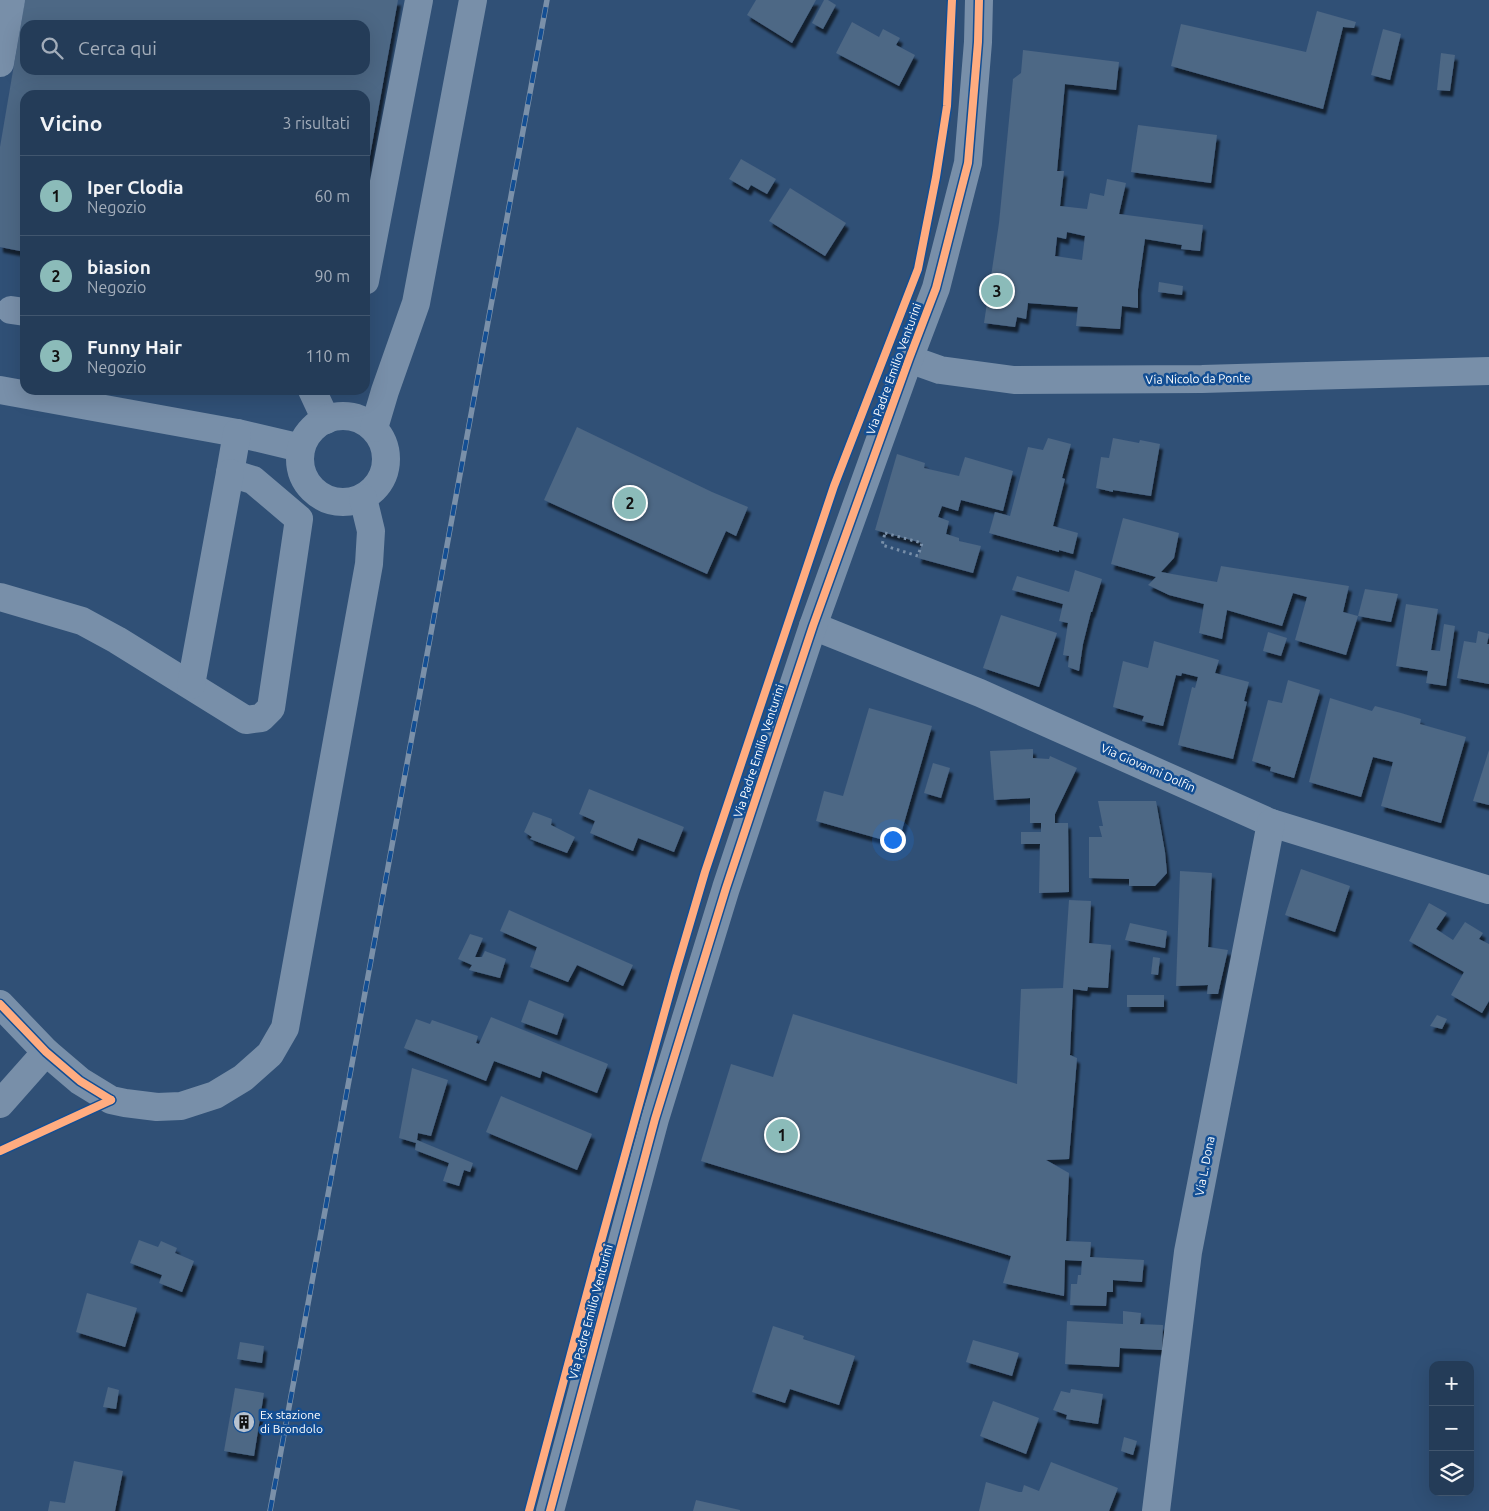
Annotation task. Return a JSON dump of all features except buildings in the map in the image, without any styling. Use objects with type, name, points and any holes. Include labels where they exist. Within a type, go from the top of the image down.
[{"type":"street","points":[[0,63],[11,0]]},
{"type":"street","points":[[370,255],[418,0]]},
{"type":"street","points":[[374,428],[416,303],[473,0]]},
{"type":"street","name":"Via Padre Emilio Venturini","points":[[550,1511],[655,1119],[726,888],[813,626],[936,288],[968,163],[980,0]]},
{"type":"street","name":"Via Nicolo da Ponte","points":[[909,359],[940,370],[1014,380],[1202,379],[1489,370]]},
{"type":"street","points":[[0,390],[20,394]]},
{"type":"street","points":[[28,395],[237,433],[301,448]]},
{"type":"street","points":[[314,395],[326,420]]},
{"type":"street","points":[[336,417],[355,417],[374,428],[384,443],[386,453],[386,468],[378,486],[363,498],[350,502],[340,502],[317,494],[305,480],[300,460],[301,448],[312,429],[326,420],[336,417]]},
{"type":"street","points":[[191,684],[237,433]]},
{"type":"street","points":[[0,597],[82,622],[117,640],[191,684],[246,720],[261,718],[271,708],[300,519],[253,480],[230,473]]},
{"type":"street","points":[[0,1005],[46,1052],[80,1081],[111,1100],[125,1103],[157,1107],[181,1106],[215,1095],[243,1078],[270,1054],[285,1028],[369,564],[372,531],[363,498]]},
{"type":"street","name":"Via Giovanni Dolfin","points":[[813,626],[980,693],[1271,823],[1489,890]]},
{"type":"street","name":"Via L. Dona","points":[[1156,1511],[1188,1252],[1271,823]]},
{"type":"street","points":[[0,1104],[46,1052]]},
{"type":"path","points":[[885,533],[922,544],[918,556],[882,545],[885,533]]},
{"type":"railway","points":[[270,1511],[547,0]]},
{"type":"cycle path","points":[[529,1511],[594,1267],[705,872],[834,486],[918,269],[936,177],[947,106],[952,0]]},
{"type":"cycle path","points":[[550,1511],[655,1119],[726,888],[813,626],[936,288],[968,163],[978,42],[979,0]]},
{"type":"cycle path","points":[[0,1004],[46,1052],[80,1081],[111,1100]]},
{"type":"cycle path","points":[[0,1151],[111,1100]]},
{"type":"place","name":"Funny Hair","points":[[997,291]]},
{"type":"place","name":"biasion","points":[[630,503]]},
{"type":"place","name":"Iper Clodia","points":[[782,1135]]},
{"type":"place","name":"Ex stazione di Brondolo","points":[[244,1422]]}]
